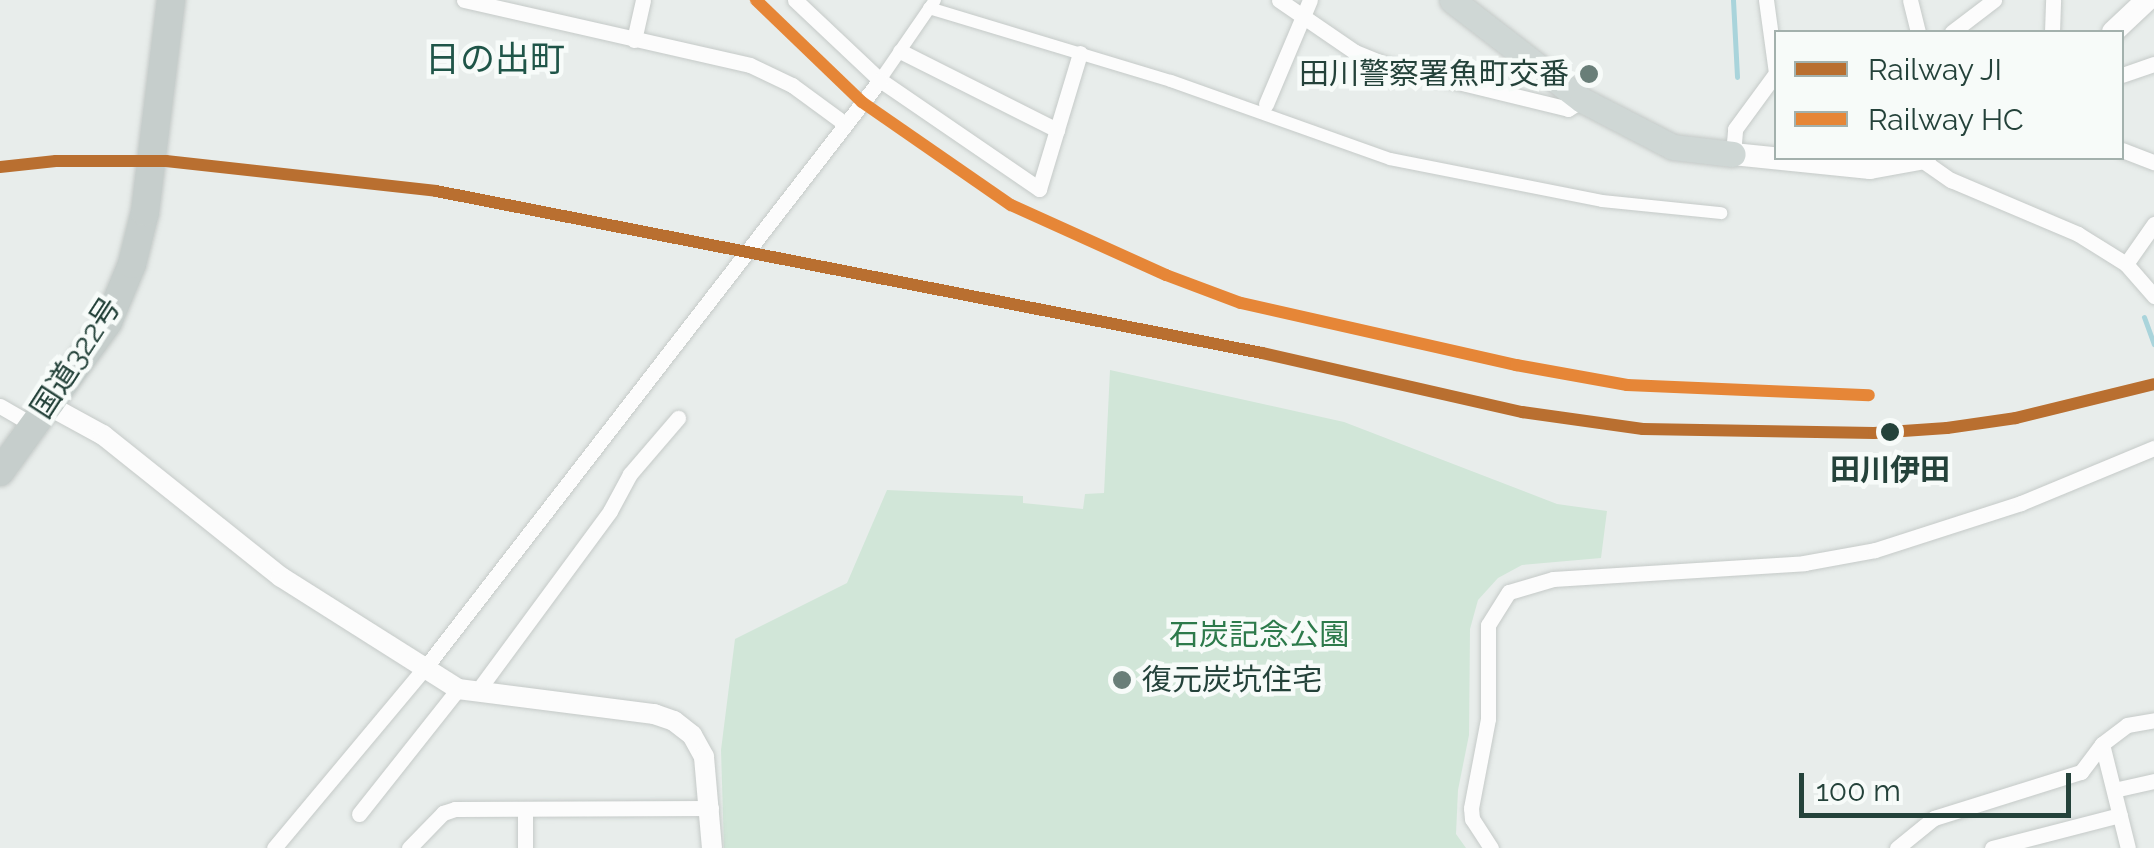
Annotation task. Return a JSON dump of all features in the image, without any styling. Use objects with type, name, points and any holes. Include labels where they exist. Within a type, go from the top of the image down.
[{"type":"highway","name":"国道322号","points":[[0,472],[108,322],[132,264],[146,212],[170,0]]},
{"type":"main road","points":[[1452,0],[1582,100],[1673,147],[1774,157]]},
{"type":"main road","points":[[2115,30],[2147,0]]},
{"type":"main road","points":[[1830,161],[1870,168],[1915,160]]},
{"type":"street","points":[[464,0],[750,66],[792,85],[845,124]]},
{"type":"street","points":[[634,40],[643,0]]},
{"type":"street","points":[[794,0],[880,80],[1039,189],[1080,53]]},
{"type":"street","points":[[1278,0],[1306,7],[1355,52],[1388,65],[1568,109],[1582,100]]},
{"type":"street","points":[[1766,0],[1774,58]]},
{"type":"street","points":[[1910,0],[1918,30]]},
{"type":"street","points":[[1955,30],[1994,0]]},
{"type":"street","points":[[2052,30],[2054,0]]},
{"type":"street","points":[[274,848],[423,670],[880,80],[932,4],[1390,159],[1602,201],[1721,213]]},
{"type":"street","points":[[1266,104],[1306,7]]},
{"type":"street","points":[[900,50],[1057,130]]},
{"type":"street","points":[[2124,74],[2154,64]]},
{"type":"street","points":[[1733,154],[1735,129],[1774,76]]},
{"type":"street","points":[[2124,151],[2154,162]]},
{"type":"street","points":[[1922,160],[1951,180],[2078,234],[2126,264],[2154,296]]},
{"type":"street","points":[[2126,264],[2154,224]]},
{"type":"street","points":[[0,406],[41,414],[102,435],[282,577],[423,670],[467,691],[654,714],[674,721],[692,735],[704,757],[712,808],[712,848]]},
{"type":"street","points":[[359,814],[467,691],[610,510],[630,474],[678,418]]},
{"type":"street","points":[[1491,848],[1472,819],[1471,808],[1488,720],[1488,625],[1509,592],[1553,580],[1804,563],[1875,550],[2021,503],[2154,448]]},
{"type":"street","points":[[1897,848],[1934,818],[2081,772],[2102,744],[2127,725],[2154,720]]},
{"type":"street","points":[[2102,744],[2128,848]]},
{"type":"street","points":[[2114,790],[2154,782]]},
{"type":"street","points":[[408,848],[443,813],[712,808]]},
{"type":"street","points":[[525,809],[525,848]]},
{"type":"street","points":[[1992,848],[2120,815]]},
{"type":"street","points":[[1921,829],[1926,848]]},
{"type":"green space","name":"石炭記念公園","points":[[1110,370],[1344,422],[1557,504],[1607,511],[1601,558],[1522,565],[1498,578],[1478,600],[1470,629],[1469,735],[1458,790],[1456,834],[1466,848],[724,848],[721,750],[735,639],[847,583],[887,490],[1023,496],[1023,503],[1083,509],[1085,494],[1104,493]]},
{"type":"waterway","points":[[1733,0],[1737,77]]},
{"type":"waterway","points":[[2144,317],[2154,344]]},
{"type":"rail line","name":"HC","points":[[756,0],[862,102],[1011,205],[1166,275],[1241,303],[1516,365],[1627,385],[1869,395]]},
{"type":"rail line","name":"JI","points":[[0,167],[56,161],[166,161],[436,191],[1262,353],[1522,412],[1643,429],[1874,433],[1947,428],[2016,418],[2154,384]]},
{"type":"place","name":"田川警察署魚町交番","points":[[1589,74]]},
{"type":"place","name":"田川伊田","points":[[1890,432]]},
{"type":"place","name":"復元炭坑住宅","points":[[1122,680]]},
{"type":"district","name":"日の出町","points":[[495,59]]}]
